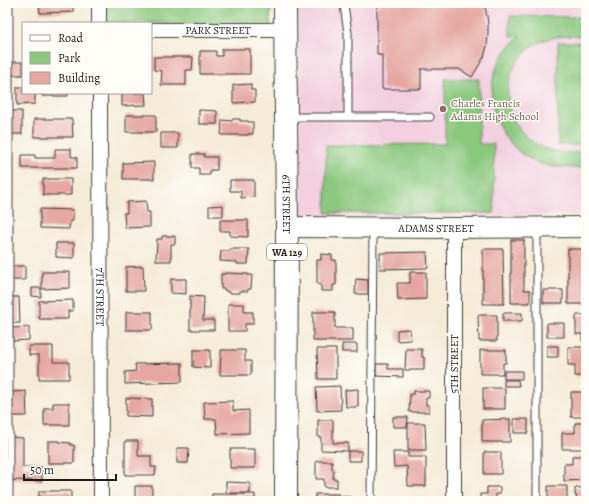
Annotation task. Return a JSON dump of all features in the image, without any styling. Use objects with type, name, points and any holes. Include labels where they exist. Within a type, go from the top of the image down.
[{"type":"main road","name":"6TH STREET","points":[[285,3],[287,227],[286,501]]},
{"type":"street","points":[[99,3],[99,22]]},
{"type":"street","name":"PARK STREET","points":[[152,30],[285,29]]},
{"type":"street","name":"7TH STREET","points":[[100,94],[101,501]]},
{"type":"street","name":"ADAMS STREET","points":[[287,227],[586,227]]},
{"type":"street","name":"5TH STREET","points":[[454,228],[454,501]]},
{"type":"lane","points":[[9,3],[9,501]]},
{"type":"lane","points":[[343,3],[348,33],[348,117]]},
{"type":"lane","points":[[286,117],[430,117]]},
{"type":"lane","points":[[371,501],[373,227]]},
{"type":"lane","points":[[537,227],[537,501]]},
{"type":"shaded area","name":"Charles Francis Adams High School","points":[[298,3],[586,3],[586,215],[301,216]]},
{"type":"green space","points":[[99,3],[271,3],[270,30],[152,22],[99,22]]},
{"type":"green space","points":[[510,16],[586,17],[586,36],[561,36],[544,40],[524,54],[514,67],[509,83],[508,99],[511,114],[519,129],[531,141],[556,152],[586,152],[586,168],[558,167],[538,163],[520,152],[509,142],[501,130],[495,116],[492,102],[492,88],[494,74],[500,60],[509,47],[520,36],[510,36]]},
{"type":"green space","points":[[558,42],[586,42],[586,145],[558,145]]},
{"type":"green space","points":[[445,79],[479,79],[479,144],[494,144],[494,213],[326,213],[326,145],[445,144]]},
{"type":"building","points":[[39,3],[73,3],[73,12],[40,13]]},
{"type":"building","points":[[380,3],[484,3],[488,25],[487,46],[484,57],[472,77],[459,69],[421,69],[421,89],[382,89],[382,55],[377,55],[377,6],[380,6]]},
{"type":"building","points":[[222,49],[250,49],[250,74],[200,74],[200,51],[216,51],[216,56],[222,56]]},
{"type":"building","points":[[154,57],[193,57],[192,70],[186,70],[186,85],[161,85],[162,71],[154,70]]},
{"type":"building","points":[[11,62],[22,62],[22,75],[11,75]]},
{"type":"building","points":[[251,84],[251,90],[255,90],[255,102],[233,103],[233,85]]},
{"type":"building","points":[[17,87],[22,87],[22,94],[35,94],[35,104],[17,105]]},
{"type":"building","points":[[42,94],[68,94],[68,96],[42,96]]},
{"type":"building","points":[[122,94],[145,94],[146,105],[122,106]]},
{"type":"building","points":[[199,110],[217,111],[217,124],[199,124]]},
{"type":"building","points":[[11,111],[22,111],[22,134],[11,134]]},
{"type":"building","points":[[126,115],[156,115],[156,132],[126,132]]},
{"type":"building","points":[[34,119],[72,119],[73,137],[34,137]]},
{"type":"building","points":[[232,119],[253,122],[253,134],[221,135],[222,120],[232,121]]},
{"type":"building","points":[[161,133],[178,133],[178,148],[161,148]]},
{"type":"building","points":[[55,149],[71,149],[71,157],[77,157],[77,168],[22,168],[22,155],[35,155],[35,158],[55,158]]},
{"type":"building","points":[[192,154],[204,154],[204,157],[217,157],[217,170],[210,170],[210,175],[199,175],[199,168],[192,168]]},
{"type":"building","points":[[154,162],[154,179],[123,179],[123,163]]},
{"type":"building","points":[[43,179],[71,179],[71,195],[43,195]]},
{"type":"building","points":[[230,180],[254,180],[254,197],[241,198],[241,191],[230,191]]},
{"type":"building","points":[[146,201],[147,212],[150,212],[150,227],[125,228],[124,213],[127,213],[127,202]]},
{"type":"building","points":[[223,205],[223,216],[209,216],[209,206]]},
{"type":"building","points":[[40,209],[73,210],[73,221],[70,221],[69,229],[40,228]]},
{"type":"building","points":[[220,220],[248,220],[248,237],[230,236],[230,231],[220,231]]},
{"type":"building","points":[[162,236],[175,236],[175,244],[171,244],[171,261],[156,261],[157,239],[162,239]]},
{"type":"building","points":[[511,240],[524,240],[524,290],[530,290],[530,303],[511,303]]},
{"type":"building","points":[[56,243],[74,243],[74,258],[56,257]]},
{"type":"building","points":[[230,249],[249,249],[248,264],[220,261],[221,251],[230,251]]},
{"type":"building","points":[[483,249],[503,249],[504,304],[483,304]]},
{"type":"building","points":[[568,249],[586,249],[586,304],[568,304]]},
{"type":"building","points":[[427,252],[428,268],[380,269],[380,253]]},
{"type":"building","points":[[321,254],[332,255],[332,260],[336,260],[336,285],[333,285],[333,291],[321,291],[321,285],[317,284],[317,260],[321,260]]},
{"type":"building","points":[[10,266],[25,266],[25,280],[10,280]]},
{"type":"building","points":[[143,266],[144,291],[126,291],[126,267]]},
{"type":"building","points":[[42,272],[70,272],[70,288],[42,289]]},
{"type":"building","points":[[410,272],[426,272],[426,299],[398,300],[397,283],[410,283]]},
{"type":"building","points":[[221,274],[252,275],[251,289],[248,289],[248,291],[240,291],[240,293],[228,293],[225,289],[221,289]]},
{"type":"building","points":[[171,279],[186,279],[186,294],[171,293]]},
{"type":"building","points":[[356,279],[368,280],[368,294],[355,294]]},
{"type":"building","points":[[32,288],[41,288],[41,297],[32,296]]},
{"type":"building","points":[[543,290],[563,290],[563,303],[543,303]]},
{"type":"building","points":[[190,296],[204,297],[203,320],[214,320],[214,330],[190,330]]},
{"type":"building","points":[[11,297],[19,297],[20,323],[12,323]]},
{"type":"building","points":[[73,300],[73,311],[68,311],[68,319],[39,319],[39,301]]},
{"type":"building","points":[[228,304],[244,304],[244,312],[253,312],[253,324],[245,324],[245,331],[228,331]]},
{"type":"building","points":[[126,312],[152,312],[152,330],[126,330]]},
{"type":"building","points":[[313,312],[335,312],[335,328],[353,328],[353,341],[313,341]]},
{"type":"building","points":[[503,313],[522,313],[522,321],[503,321]]},
{"type":"building","points":[[478,315],[497,315],[497,341],[479,341]]},
{"type":"building","points":[[576,315],[586,315],[586,341],[582,341],[582,334],[576,334]]},
{"type":"building","points":[[547,323],[564,323],[564,337],[547,337]]},
{"type":"building","points":[[29,327],[29,340],[13,341],[12,328]]},
{"type":"building","points":[[410,329],[411,340],[397,341],[397,330]]},
{"type":"building","points":[[342,344],[357,344],[357,352],[342,352]]},
{"type":"building","points":[[29,346],[53,346],[53,362],[69,362],[69,379],[39,379],[39,355],[29,355]]},
{"type":"building","points":[[547,346],[558,346],[558,357],[547,357]]},
{"type":"building","points":[[568,347],[586,347],[586,376],[575,376],[575,365],[568,365]]},
{"type":"building","points":[[317,349],[336,349],[336,379],[318,379]]},
{"type":"building","points":[[406,349],[422,349],[422,357],[424,357],[424,370],[405,370]]},
{"type":"building","points":[[193,350],[210,350],[210,368],[193,367]]},
{"type":"building","points":[[221,350],[245,350],[245,361],[251,361],[251,375],[220,375]]},
{"type":"building","points":[[480,350],[506,350],[506,363],[503,363],[503,374],[480,374]]},
{"type":"building","points":[[182,363],[182,382],[125,384],[125,372],[136,371],[135,364]]},
{"type":"building","points":[[376,364],[388,364],[388,369],[403,369],[403,377],[376,376]]},
{"type":"building","points":[[504,371],[522,371],[522,379],[504,379]]},
{"type":"building","points":[[504,380],[518,380],[519,386],[504,386]]},
{"type":"building","points":[[340,386],[341,410],[317,411],[316,387]]},
{"type":"building","points":[[483,388],[505,388],[505,409],[483,409]]},
{"type":"building","points":[[358,389],[358,407],[346,407],[345,390]]},
{"type":"building","points":[[26,391],[27,416],[12,416],[12,392]]},
{"type":"building","points":[[414,391],[429,391],[429,398],[426,398],[426,405],[429,405],[429,412],[409,412],[410,394],[414,394]]},
{"type":"building","points":[[571,392],[586,392],[586,417],[571,417]]},
{"type":"building","points":[[126,398],[152,399],[152,417],[126,416]]},
{"type":"building","points":[[233,401],[233,411],[249,410],[249,433],[217,434],[216,419],[205,419],[204,402]]},
{"type":"building","points":[[53,403],[69,403],[69,425],[44,425],[44,408],[53,408]]},
{"type":"building","points":[[393,417],[408,417],[407,427],[393,427]]},
{"type":"building","points":[[510,419],[510,442],[482,442],[482,420]]},
{"type":"building","points":[[514,419],[528,419],[528,433],[514,433]]},
{"type":"building","points":[[318,420],[333,420],[333,443],[348,443],[348,451],[321,450],[321,437],[318,437]]},
{"type":"building","points":[[408,423],[425,423],[426,450],[408,450]]},
{"type":"building","points":[[575,423],[586,423],[586,449],[562,449],[562,433],[575,433]]},
{"type":"building","points":[[11,437],[23,438],[23,467],[42,467],[42,481],[10,480]]},
{"type":"building","points":[[48,441],[59,441],[74,445],[74,463],[48,463]]},
{"type":"building","points":[[125,441],[138,441],[138,456],[151,456],[151,467],[156,467],[155,475],[125,475]]},
{"type":"building","points":[[177,448],[189,448],[188,463],[177,463]]},
{"type":"building","points":[[230,449],[255,449],[255,468],[230,468]]},
{"type":"building","points":[[348,451],[361,451],[361,461],[348,461]]},
{"type":"building","points":[[393,452],[408,452],[408,457],[426,457],[426,486],[408,486],[407,466],[394,467]]},
{"type":"building","points":[[484,452],[501,452],[501,474],[484,474]]},
{"type":"building","points":[[572,456],[586,456],[586,480],[564,481],[564,464],[572,464]]},
{"type":"building","points":[[316,461],[332,461],[332,470],[334,470],[333,479],[337,479],[337,487],[324,487],[324,479],[316,479]]},
{"type":"building","points":[[226,482],[250,483],[250,493],[226,493]]},
{"type":"building","points":[[135,486],[152,486],[152,501],[135,501]]},
{"type":"building","points":[[548,486],[567,486],[567,501],[548,501]]},
{"type":"building","points":[[487,487],[500,487],[500,494],[496,494],[496,501],[480,501],[480,494],[487,494]]},
{"type":"building","points":[[586,487],[586,501],[577,501],[575,488]]},
{"type":"building","points":[[39,491],[71,491],[71,500],[39,501]]},
{"type":"building","points":[[212,494],[255,494],[255,501],[212,501]]},
{"type":"building","points":[[315,494],[339,494],[339,496],[352,497],[352,501],[315,501]]},
{"type":"place","name":"Charles Francis Adams High School","points":[[443,109]]}]
